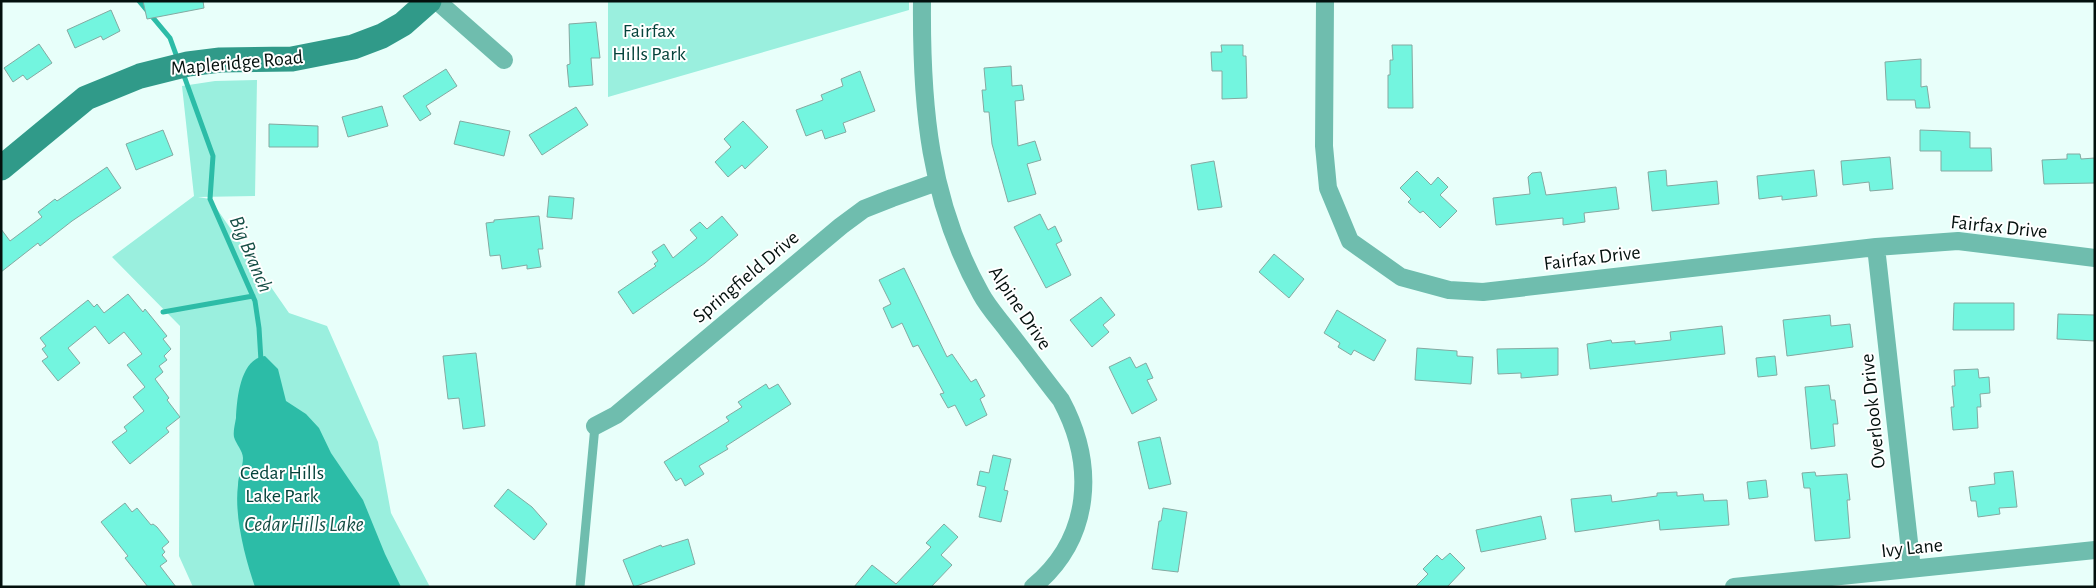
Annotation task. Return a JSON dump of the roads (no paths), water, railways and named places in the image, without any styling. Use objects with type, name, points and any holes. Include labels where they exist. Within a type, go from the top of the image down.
[{"type":"street","name":"Mapleridge Road","points":[[1,168],[86,98],[140,76],[188,64],[220,60],[292,59],[353,47],[382,36],[404,24],[429,1]]},
{"type":"street","points":[[437,1],[504,60]]},
{"type":"street","name":"Alpine Drive","points":[[922,1],[924,94],[927,133],[937,182],[955,240],[982,295],[1060,400],[1070,418],[1079,445],[1084,477],[1084,494],[1080,516],[1069,543],[1060,558],[1048,574],[1034,587]]},
{"type":"street","name":"Fairfax Drive","points":[[1325,1],[1324,146],[1328,188],[1350,241],[1401,277],[1449,290],[1483,292],[1876,247],[1958,241],[2095,258]]},
{"type":"street","name":"Springfield Drive","points":[[596,426],[616,414],[820,242],[864,209],[937,182]]},
{"type":"street","name":"Overlook Drive","points":[[1876,247],[1912,569]]},
{"type":"street","name":"Ivy Lane","points":[[1734,587],[2095,550]]},
{"type":"lane","points":[[580,587],[596,426]]},
{"type":"water","name":"Cedar Hills Lake","points":[[265,356],[278,369],[286,401],[306,414],[319,428],[331,453],[363,500],[401,587],[255,587],[244,550],[239,523],[237,497],[243,458],[234,437],[234,432],[237,401],[245,372],[250,364]]},
{"type":"waterway","name":"Big Branch","points":[[139,1],[170,38],[178,60]]},
{"type":"waterway","name":"Big Branch","points":[[183,73],[213,156],[210,199],[255,301],[261,361]]},
{"type":"waterway","points":[[163,312],[253,296]]},
{"type":"park label","name":"Fairfax Hills Park","points":[[649,42]]},
{"type":"park label","name":"Cedar Hills Lake Park","points":[[282,484]]}]
